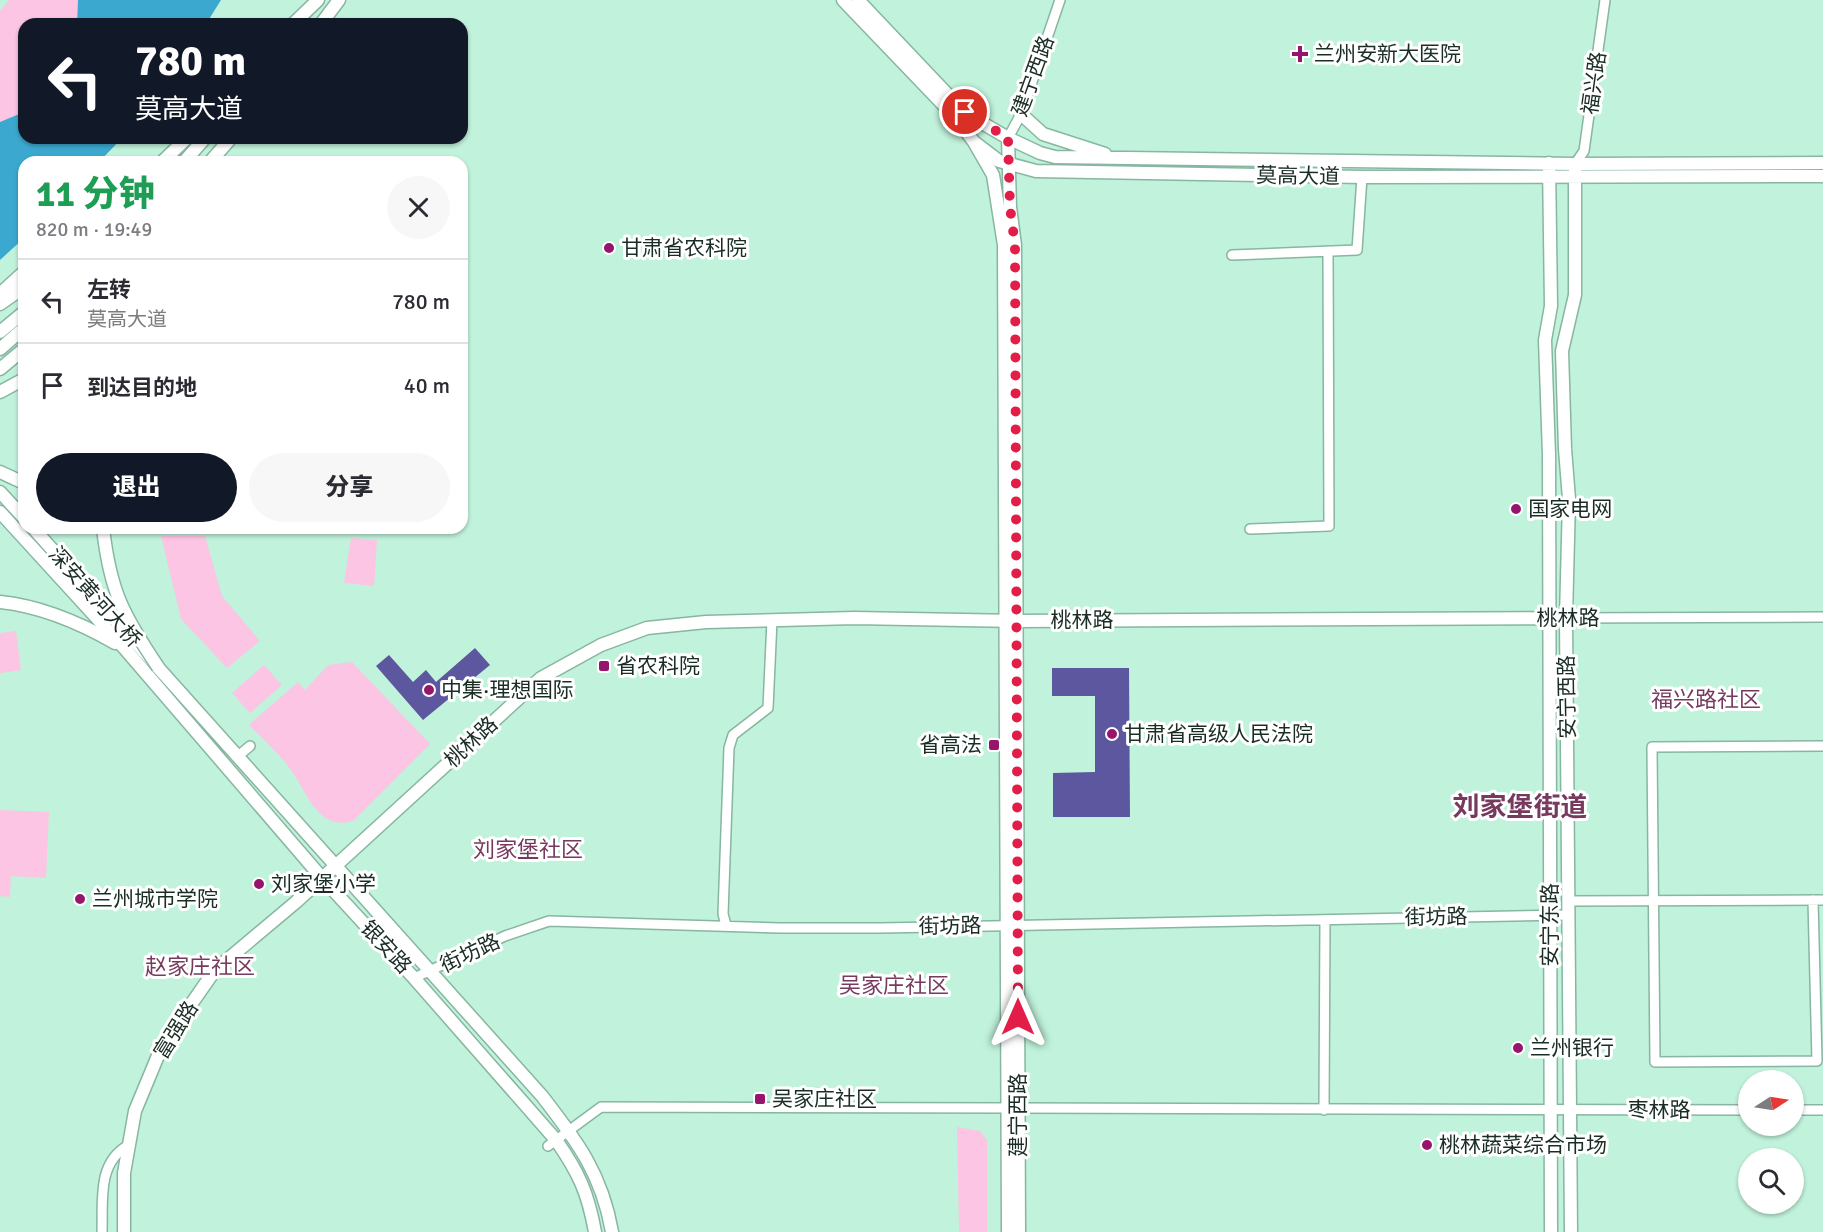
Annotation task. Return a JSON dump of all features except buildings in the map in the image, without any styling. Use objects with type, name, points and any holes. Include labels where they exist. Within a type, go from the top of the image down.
[{"type":"main road","points":[[299,18],[318,0]]},
{"type":"main road","points":[[304,18],[318,0]]},
{"type":"main road","points":[[326,18],[339,0]]},
{"type":"main road","name":"莫高大道","points":[[843,0],[957,118],[974,142],[1004,162],[1050,172],[1362,177],[1823,176]]},
{"type":"main road","name":"莫高大道","points":[[858,0],[965,112],[1008,138],[1040,153],[1055,157],[1575,164],[1823,163]]},
{"type":"main road","points":[[1021,114],[1043,134],[1115,158]]},
{"type":"main road","points":[[993,175],[1004,162],[1008,138]]},
{"type":"main road","name":"建宁西路","points":[[974,142],[993,175],[1004,245],[1012,620]]},
{"type":"main road","points":[[168,156],[181,144]]},
{"type":"main road","points":[[189,156],[200,144]]},
{"type":"main road","points":[[215,156],[226,144]]},
{"type":"main road","name":"建宁西路","points":[[1004,162],[1015,245],[1012,924],[1013,1109],[1018,1232]]},
{"type":"main road","points":[[1548,618],[1549,465],[1545,340],[1551,306],[1549,163]]},
{"type":"main road","name":"安宁西路","points":[[1571,1232],[1566,618],[1569,499],[1562,351],[1575,295],[1575,164]]},
{"type":"main road","points":[[0,294],[18,278]]},
{"type":"main road","points":[[0,304],[18,291]]},
{"type":"main road","points":[[0,332],[18,317]]},
{"type":"main road","points":[[0,349],[18,333]]},
{"type":"main road","points":[[0,369],[18,354]]},
{"type":"main road","points":[[0,392],[18,381]]},
{"type":"main road","points":[[0,472],[18,480]]},
{"type":"main road","points":[[0,492],[18,512]]},
{"type":"main road","name":"深安黄河大桥","points":[[0,512],[18,532]]},
{"type":"main road","name":"深安黄河大桥","points":[[20,534],[126,650]]},
{"type":"main road","name":"深安黄河大桥","points":[[38,534],[158,667]]},
{"type":"main road","points":[[104,534],[115,593],[127,621],[158,667]]},
{"type":"main road","points":[[0,602],[40,611],[88,628],[126,650]]},
{"type":"main road","points":[[0,608],[40,611]]},
{"type":"main road","name":"桃林路","points":[[322,878],[541,678],[601,645],[647,628],[706,622],[854,618],[1012,620],[1566,618]]},
{"type":"main road","name":"安宁东路","points":[[1548,618],[1551,1232]]},
{"type":"main road","name":"银安路","points":[[126,650],[322,878],[414,978],[576,1169],[590,1203],[595,1232]]},
{"type":"main road","name":"银安路","points":[[158,667],[568,1129],[598,1179],[612,1232]]},
{"type":"main road","name":"富强路","points":[[124,1232],[124,1173],[135,1111],[162,1046],[215,970],[322,878]]},
{"type":"main road","name":"建宁西路","points":[[1008,1232],[1013,1109]]},
{"type":"street","name":"建宁西路","points":[[1008,138],[1021,114],[1060,0]]},
{"type":"street","name":"福兴路","points":[[1575,164],[1584,151],[1605,0]]},
{"type":"street","points":[[1233,255],[1357,250],[1362,177]]},
{"type":"street","points":[[1251,529],[1329,526],[1328,251]]},
{"type":"street","name":"桃林路","points":[[1566,618],[1823,617]]},
{"type":"street","points":[[726,926],[723,914],[729,748],[733,735],[768,708],[772,620]]},
{"type":"street","points":[[237,757],[250,746]]},
{"type":"street","points":[[1569,901],[1654,901],[1818,900],[1816,1061],[1655,1062],[1654,901],[1652,747],[1823,746]]},
{"type":"street","name":"街坊路","points":[[414,978],[505,936],[549,921],[835,928],[1569,915]]},
{"type":"street","points":[[1324,1110],[1325,920]]},
{"type":"street","name":"枣林路","points":[[552,1143],[568,1129],[601,1107],[1738,1110]]},
{"type":"street","points":[[1804,1110],[1823,1110]]},
{"type":"street","points":[[102,1232],[103,1183],[106,1170],[112,1158],[129,1144]]},
{"type":"shaded area","points":[[9,0],[78,0],[77,18],[18,18],[18,114],[0,122],[0,11]]},
{"type":"shaded area","points":[[161,536],[205,536],[222,596],[260,641],[227,668],[181,619]]},
{"type":"shaded area","points":[[351,538],[377,540],[374,586],[344,583]]},
{"type":"shaded area","points":[[16,631],[21,670],[0,673],[0,633]]},
{"type":"shaded area","points":[[352,662],[430,744],[353,821],[341,823],[331,821],[316,809],[289,767],[249,725],[298,682],[305,690],[328,665]]},
{"type":"shaded area","points":[[264,665],[282,685],[250,713],[232,693]]},
{"type":"shaded area","points":[[0,810],[49,812],[46,878],[11,876],[10,897],[0,896]]},
{"type":"shaded area","points":[[957,1127],[980,1131],[987,1140],[987,1232],[959,1232]]},
{"type":"water","points":[[78,0],[221,0],[210,18],[77,18]]},
{"type":"water","points":[[18,114],[18,144],[116,144],[105,156],[18,156],[18,244],[0,260],[0,122]]},
{"type":"place","name":"兰州安新大医院","points":[[1300,54]]},
{"type":"place","name":"甘肃省农科院","points":[[609,248]]},
{"type":"place","name":"国家电网","points":[[1516,509]]},
{"type":"place","name":"省农科院","points":[[604,666]]},
{"type":"place","name":"中集·理想国际","points":[[429,690]]},
{"type":"place","name":"甘肃省高级人民法院","points":[[1112,734]]},
{"type":"place","name":"省高法","points":[[994,745]]},
{"type":"place","name":"刘家堡小学","points":[[259,884]]},
{"type":"place","name":"兰州城市学院","points":[[80,899]]},
{"type":"place","name":"兰州银行","points":[[1518,1048]]},
{"type":"place","name":"吴家庄社区","points":[[760,1099]]},
{"type":"place","name":"桃林蔬菜综合市场","points":[[1427,1145]]},
{"type":"district","name":"福兴路社区","points":[[1706,699]]},
{"type":"district","name":"刘家堡街道","points":[[1520,807]]},
{"type":"district","name":"刘家堡社区","points":[[528,849]]},
{"type":"district","name":"赵家庄社区","points":[[200,966]]},
{"type":"district","name":"吴家庄社区","points":[[894,985]]},
{"type":"route","points":[[965,112],[1008,138],[1010,207],[1015,245],[1018,1017]]}]
